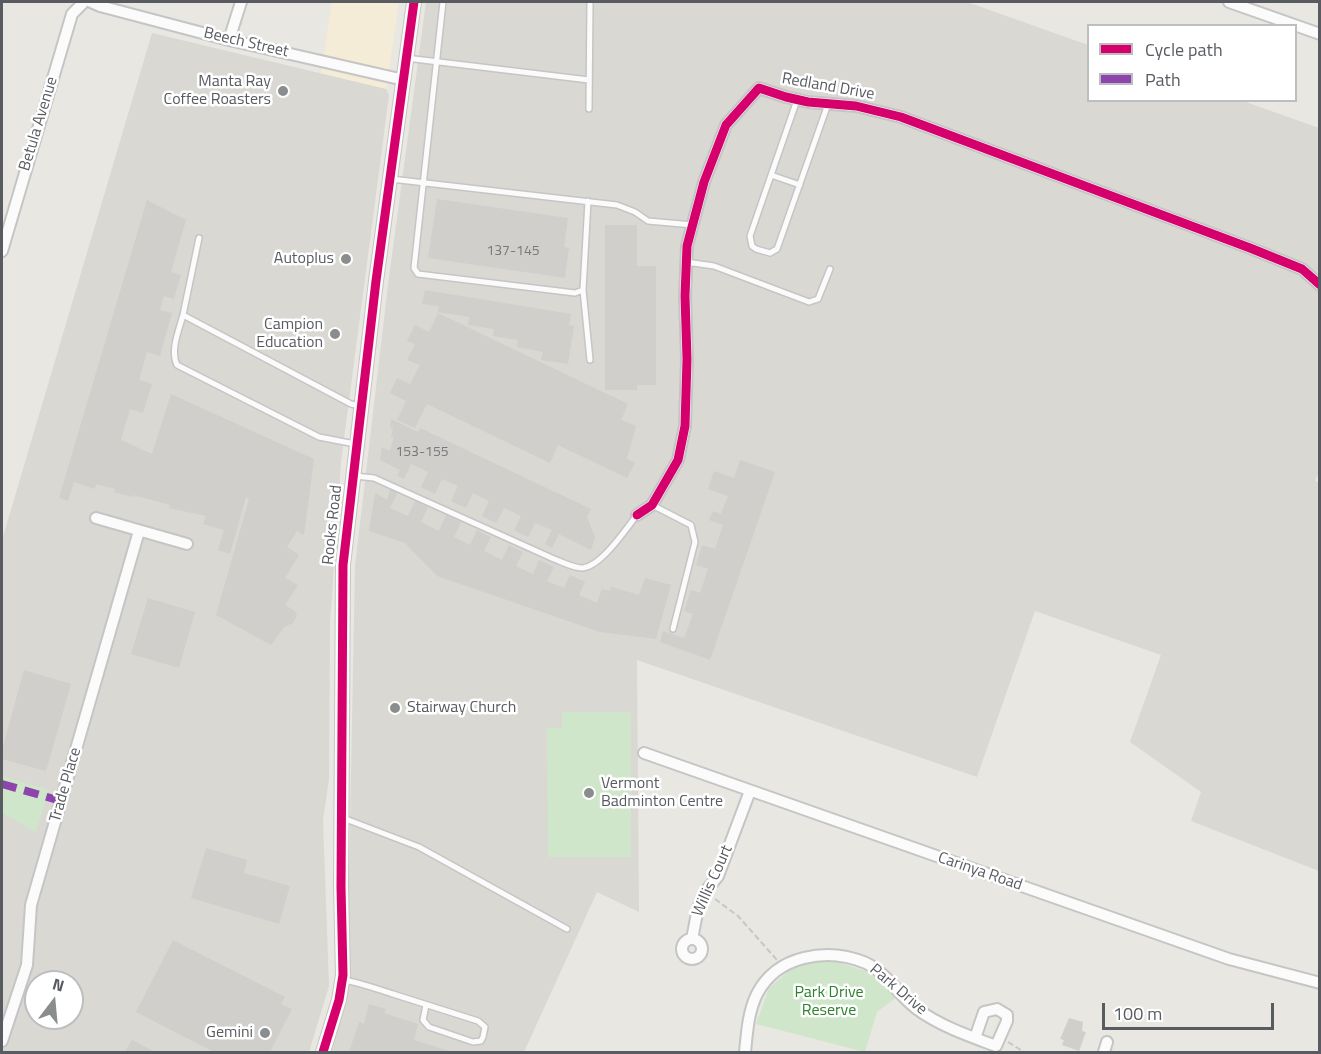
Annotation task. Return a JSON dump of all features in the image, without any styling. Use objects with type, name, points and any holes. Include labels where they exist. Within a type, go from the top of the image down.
[{"type":"street","name":"Betula Avenue","points":[[2,251],[72,14],[84,2]]},
{"type":"street","name":"Beech Street","points":[[91,2],[229,40],[404,80]]},
{"type":"street","points":[[229,40],[241,2]]},
{"type":"street","name":"Rooks Road","points":[[323,1053],[339,1000],[342,980],[342,565],[414,2]]},
{"type":"street","points":[[1229,2],[1292,24]]},
{"type":"street","points":[[1297,26],[1320,34]]},
{"type":"street","name":"Redland Drive","points":[[637,515],[652,505],[678,460],[685,426],[687,246],[704,182],[726,125],[759,88],[797,100],[856,106],[901,117],[1250,248],[1302,270],[1320,285]]},
{"type":"street","points":[[96,518],[187,544]]},
{"type":"street","name":"Trade Place","points":[[2,1041],[27,964],[31,905],[139,531]]},
{"type":"street","name":"Carinya Road","points":[[644,753],[1229,959],[1320,983]]},
{"type":"street","name":"Willis Court","points":[[692,939],[698,908],[705,892],[718,876],[750,791]]},
{"type":"street","name":"Park Drive","points":[[783,966],[799,959],[818,955],[867,964],[881,974],[915,1008],[933,1019],[996,1046],[1000,1037]]},
{"type":"street","points":[[745,1053],[751,1011],[756,996],[766,981],[783,966]]},
{"type":"street","points":[[975,1038],[984,1012],[992,1009],[1004,1012],[1007,1016],[1000,1037]]},
{"type":"lane","points":[[443,2],[414,268],[418,274],[574,293],[583,290]]},
{"type":"lane","points":[[589,109],[590,2]]},
{"type":"lane","points":[[406,58],[589,80]]},
{"type":"lane","points":[[797,100],[750,236],[752,246],[765,252],[771,253],[777,249],[828,104]]},
{"type":"lane","points":[[771,175],[800,185]]},
{"type":"lane","points":[[390,178],[617,205],[635,212],[648,221],[693,225]]},
{"type":"lane","points":[[588,201],[583,290],[590,360]]},
{"type":"lane","points":[[199,238],[174,351],[177,364],[319,437],[357,444]]},
{"type":"lane","points":[[686,262],[714,266],[809,302],[818,299],[830,268]]},
{"type":"lane","points":[[183,315],[351,404],[361,407]]},
{"type":"lane","points":[[354,476],[374,478],[554,559],[580,568],[592,566],[612,547],[637,515]]},
{"type":"lane","points":[[652,505],[691,525],[695,542],[673,629]]},
{"type":"lane","points":[[341,817],[419,847],[567,929]]},
{"type":"lane","points":[[342,980],[426,1005],[483,1024],[485,1031],[481,1041],[473,1042],[429,1027],[423,1020],[426,1005]]},
{"type":"path","points":[[705,892],[738,916],[783,966]]},
{"type":"path","points":[[1000,1037],[1023,1053]]},
{"type":"shaded area","points":[[332,2],[399,2],[386,89],[321,74]]},
{"type":"shaded area","points":[[426,2],[967,2],[1087,45],[1087,102],[1246,102],[1319,128],[1320,469],[1315,481],[1320,483],[1319,871],[1191,821],[1201,792],[1130,742],[1161,655],[1035,611],[977,777],[637,660],[639,912],[597,892],[524,1052],[329,1052],[347,979],[355,566],[388,285]]},
{"type":"shaded area","points":[[152,33],[386,89],[389,95],[341,462],[330,623],[329,779],[323,820],[329,986],[309,1052],[2,1052],[2,540]]},
{"type":"green space","name":"Vermont Badminton Centre","points":[[562,712],[631,712],[631,857],[548,857],[547,728],[562,728]]},
{"type":"green space","points":[[2,776],[49,790],[36,832],[2,813]]},
{"type":"green space","name":"Park Drive Reserve","points":[[826,958],[868,972],[897,997],[877,1012],[865,1052],[756,1024],[769,988],[798,963]]},
{"type":"building","points":[[437,199],[568,218],[564,247],[569,248],[565,278],[428,258]]},
{"type":"building","points":[[147,200],[186,220],[171,272],[181,275],[174,299],[164,296],[160,310],[172,313],[160,356],[147,352],[139,380],[152,384],[143,413],[130,409],[121,440],[152,454],[171,394],[314,459],[304,535],[297,531],[287,547],[299,555],[285,578],[298,585],[285,605],[295,611],[297,616],[293,623],[284,627],[271,645],[216,615],[249,499],[246,497],[230,554],[218,550],[224,530],[203,524],[206,516],[169,508],[170,505],[133,495],[132,497],[114,492],[115,489],[96,484],[95,489],[74,482],[68,501],[59,498]]},
{"type":"building","points":[[605,225],[637,225],[637,266],[656,266],[656,385],[637,385],[637,390],[605,390]]},
{"type":"building","points":[[425,290],[571,314],[569,325],[574,326],[568,364],[541,360],[543,352],[517,347],[518,340],[493,336],[494,329],[468,325],[469,317],[438,312],[439,306],[422,304]]},
{"type":"building","points":[[438,313],[628,404],[621,420],[636,426],[627,459],[635,463],[627,478],[558,445],[550,463],[427,404],[415,428],[397,420],[406,401],[390,393],[397,378],[410,384],[420,365],[407,360],[415,344],[407,341],[415,325],[429,332]]},
{"type":"building","points":[[391,419],[418,432],[420,428],[591,509],[587,517],[595,537],[591,550],[559,534],[552,548],[545,544],[552,530],[535,523],[528,537],[514,530],[521,516],[504,508],[496,523],[482,516],[489,501],[473,493],[466,508],[451,501],[458,486],[442,479],[435,494],[421,487],[428,472],[411,464],[404,479],[397,476],[400,470],[380,460],[382,447],[390,451],[394,437],[391,437],[393,428],[390,427]]},
{"type":"building","points":[[740,460],[775,472],[710,660],[660,642],[663,631],[684,638],[693,614],[684,611],[691,590],[700,593],[708,569],[696,565],[702,545],[715,549],[723,525],[709,520],[713,511],[721,514],[728,496],[708,489],[714,471],[734,478]]},
{"type":"building","points":[[390,489],[398,492],[390,508],[408,516],[415,501],[428,507],[421,522],[439,531],[446,515],[461,522],[454,537],[470,545],[477,530],[491,537],[484,551],[502,560],[509,545],[523,552],[516,566],[533,574],[539,560],[554,567],[547,581],[564,588],[570,575],[585,582],[579,595],[597,603],[602,589],[610,591],[611,587],[639,595],[645,578],[671,585],[656,639],[600,632],[437,576],[405,543],[369,531],[375,493],[387,500]]},
{"type":"building","points":[[148,598],[195,612],[179,668],[131,654]]},
{"type":"building","points":[[24,670],[71,684],[46,771],[2,759],[2,750]]},
{"type":"building","points":[[206,848],[247,860],[244,873],[290,886],[279,924],[191,898]]},
{"type":"building","points":[[173,940],[285,997],[281,1004],[292,1009],[270,1052],[214,1052],[136,1012]]},
{"type":"building","points":[[369,1004],[386,1009],[384,1013],[418,1024],[414,1040],[452,1052],[349,1052],[359,1022],[364,1024]]},
{"type":"building","points":[[1069,1018],[1083,1022],[1082,1031],[1086,1032],[1079,1051],[1062,1045],[1064,1040],[1060,1039]]},
{"type":"building","points":[[132,1040],[155,1052],[125,1052]]},
{"type":"marked path","points":[[2,784],[61,801]]},
{"type":"cycle path","points":[[323,1052],[339,1000],[343,975],[341,887],[343,565],[376,281],[414,2]]},
{"type":"cycle path","points":[[637,515],[652,505],[678,460],[685,426],[687,246],[704,182],[726,125],[759,88],[808,102],[856,106],[901,117],[1250,248],[1302,269],[1320,285]]},
{"type":"place","name":"Manta Ray Coffee Roasters","points":[[283,91]]},
{"type":"place","name":"Autoplus","points":[[346,259]]},
{"type":"place","name":"Campion Education","points":[[335,334]]},
{"type":"place","name":"Stairway Church","points":[[395,708]]},
{"type":"place","name":"Vermont Badminton Centre","points":[[589,793]]},
{"type":"place","name":"Gemini","points":[[265,1033]]}]
